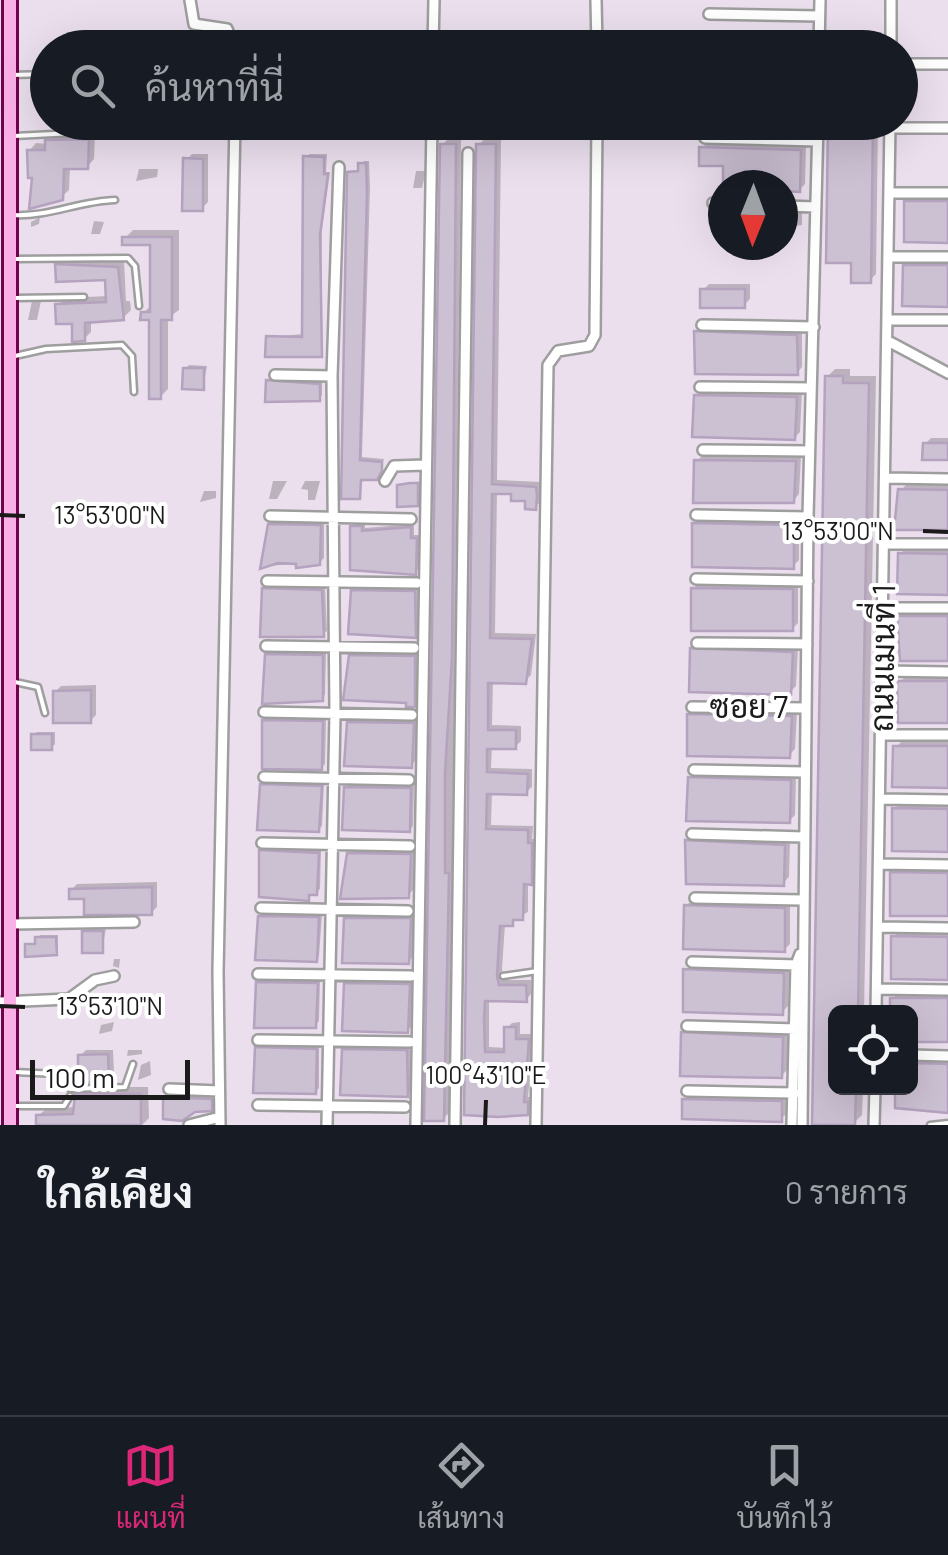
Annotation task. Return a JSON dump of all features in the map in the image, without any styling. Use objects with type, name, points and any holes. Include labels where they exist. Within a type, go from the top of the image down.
[{"type":"main road","points":[[10,0],[5,109],[10,136],[5,176],[10,298],[5,314],[11,357],[6,566],[11,924],[5,956],[10,1125]]},
{"type":"street","points":[[190,0],[194,24],[229,30]]},
{"type":"street","points":[[433,30],[434,0]]},
{"type":"street","points":[[596,0],[597,30]]},
{"type":"street","points":[[819,30],[820,0]]},
{"type":"street","points":[[891,0],[891,30]]},
{"type":"street","points":[[709,14],[819,16]]},
{"type":"street","points":[[918,64],[948,64]]},
{"type":"street","points":[[918,126],[948,128]]},
{"type":"street","points":[[190,1125],[220,1121],[235,140]]},
{"type":"street","points":[[416,1125],[432,140]]},
{"type":"street","points":[[536,1125],[548,366],[558,351],[588,346],[595,335],[598,140]]},
{"type":"street","points":[[780,140],[817,141],[800,1030],[798,1093],[792,1125]]},
{"type":"street","name":"ถนนเมนที่ 1","points":[[876,1005],[890,140]]},
{"type":"street","points":[[455,1125],[468,153]]},
{"type":"street","points":[[327,1125],[336,647],[332,376],[338,167]]},
{"type":"street","points":[[890,193],[948,193]]},
{"type":"street","points":[[798,206],[816,207]]},
{"type":"street","points":[[889,256],[948,256]]},
{"type":"street","points":[[888,320],[948,320]]},
{"type":"street","points":[[702,326],[814,327]]},
{"type":"street","points":[[888,341],[948,373]]},
{"type":"street","points":[[274,375],[332,376]]},
{"type":"street","points":[[700,387],[811,388]]},
{"type":"street","points":[[703,450],[809,451]]},
{"type":"street","points":[[385,482],[394,466],[426,465]]},
{"type":"street","points":[[886,478],[948,479]]},
{"type":"street","points":[[696,515],[808,516]]},
{"type":"street","points":[[270,516],[411,519]]},
{"type":"street","points":[[885,544],[948,544]]},
{"type":"street","points":[[696,578],[808,580]]},
{"type":"street","points":[[267,581],[418,584]]},
{"type":"street","points":[[885,608],[948,608]]},
{"type":"street","points":[[697,642],[807,644]]},
{"type":"street","points":[[266,646],[414,648]]},
{"type":"street","points":[[883,671],[948,672]]},
{"type":"street","name":"ซอย 7","points":[[692,707],[806,708]]},
{"type":"street","points":[[264,712],[412,715]]},
{"type":"street","points":[[882,735],[948,735]]},
{"type":"street","points":[[694,770],[804,772]]},
{"type":"street","points":[[264,777],[409,780]]},
{"type":"street","points":[[881,799],[948,800]]},
{"type":"street","points":[[692,834],[804,837]]},
{"type":"street","points":[[262,843],[410,846]]},
{"type":"street","points":[[879,864],[948,865]]},
{"type":"street","points":[[695,898],[802,900]]},
{"type":"street","points":[[261,908],[408,911]]},
{"type":"street","points":[[11,924],[134,922]]},
{"type":"street","points":[[878,927],[948,928]]},
{"type":"street","points":[[692,962],[800,965]]},
{"type":"street","points":[[258,974],[411,976]]},
{"type":"street","points":[[6,1002],[68,999],[95,980],[114,976]]},
{"type":"street","points":[[877,989],[948,990]]},
{"type":"street","points":[[687,1026],[800,1030]]},
{"type":"street","points":[[258,1040],[410,1042]]},
{"type":"street","points":[[918,1055],[948,1056]]},
{"type":"street","points":[[169,1089],[220,1091]]},
{"type":"street","points":[[687,1091],[798,1093]]},
{"type":"street","points":[[798,1093],[802,1125]]},
{"type":"street","points":[[874,1095],[874,1125]]},
{"type":"street","points":[[258,1105],[405,1107]]},
{"type":"lane","points":[[10,136],[30,135]]},
{"type":"lane","points":[[7,205],[49,215],[86,201],[115,200]]},
{"type":"lane","points":[[7,256],[128,258],[134,266],[138,306]]},
{"type":"lane","points":[[10,298],[84,296]]},
{"type":"lane","points":[[11,357],[114,343],[132,356],[134,392]]},
{"type":"lane","points":[[10,682],[38,687],[45,712]]},
{"type":"lane","points":[[504,976],[538,971]]},
{"type":"lane","points":[[11,1072],[58,1074],[70,1089],[111,1091],[125,1088],[132,1064]]},
{"type":"lane","points":[[10,1106],[64,1106],[70,1096]]},
{"type":"lane","points":[[930,1125],[948,1123]]},
{"type":"building","points":[[45,140],[89,140],[88,169],[64,169],[63,200],[29,209],[32,178],[28,178],[27,150],[45,150]]},
{"type":"building","points":[[828,140],[873,140],[871,283],[851,283],[851,263],[826,263]]},
{"type":"building","points":[[440,144],[456,144],[452,658],[445,773],[445,873],[449,873],[444,1121],[424,1121]]},
{"type":"building","points":[[476,144],[496,144],[492,484],[536,487],[537,495],[536,510],[525,509],[525,501],[511,501],[511,494],[492,494],[490,638],[532,639],[526,684],[488,683],[488,730],[516,730],[516,749],[487,749],[487,772],[528,774],[527,795],[487,794],[486,829],[528,830],[528,843],[532,843],[532,885],[524,884],[523,920],[513,920],[513,926],[500,926],[497,976],[499,985],[526,985],[527,1002],[485,1001],[484,1019],[485,1052],[504,1052],[504,1027],[516,1027],[516,1039],[529,1039],[524,1102],[528,1102],[528,1115],[498,1117],[464,1115]]},
{"type":"building","points":[[699,147],[801,150],[800,192],[798,170],[723,170],[723,166],[699,166]]},
{"type":"building","points":[[303,156],[324,157],[324,174],[328,174],[320,235],[322,357],[265,357],[266,336],[302,337]]},
{"type":"building","points":[[183,158],[203,159],[203,211],[182,211]]},
{"type":"building","points":[[358,163],[366,163],[367,193],[360,460],[382,462],[382,471],[377,480],[361,480],[360,499],[341,499],[347,172],[358,171]]},
{"type":"building","points":[[904,201],[948,201],[948,243],[904,242]]},
{"type":"building","points":[[122,237],[172,237],[172,320],[161,320],[161,399],[149,399],[149,320],[140,320],[141,312],[150,312],[150,245],[122,245]]},
{"type":"building","points":[[55,264],[118,267],[124,320],[85,323],[85,341],[72,342],[72,324],[56,324],[55,304],[106,302],[105,280],[56,282]]},
{"type":"building","points":[[903,265],[948,265],[948,307],[902,306]]},
{"type":"building","points":[[700,289],[745,289],[745,308],[700,308]]},
{"type":"building","points":[[694,331],[797,335],[798,375],[695,374]]},
{"type":"building","points":[[183,368],[204,368],[204,390],[182,389]]},
{"type":"building","points":[[825,376],[843,376],[843,383],[869,383],[858,1005],[828,1005],[828,1095],[856,1095],[855,1125],[812,1125]]},
{"type":"building","points":[[266,380],[320,384],[320,401],[265,402]]},
{"type":"building","points":[[694,395],[797,397],[795,440],[692,437]]},
{"type":"building","points":[[923,443],[948,443],[948,460],[922,460]]},
{"type":"building","points":[[694,460],[796,461],[794,503],[693,503]]},
{"type":"building","points":[[418,483],[418,506],[397,507],[397,485]]},
{"type":"building","points":[[898,489],[948,490],[948,530],[894,530]]},
{"type":"building","points":[[692,523],[794,525],[794,569],[692,567]]},
{"type":"building","points":[[268,524],[321,525],[320,565],[296,568],[296,564],[278,563],[260,569]]},
{"type":"building","points":[[350,526],[362,526],[362,531],[411,527],[411,538],[417,538],[416,575],[350,570]]},
{"type":"building","points":[[898,553],[948,554],[948,595],[897,594]]},
{"type":"building","points":[[262,588],[322,590],[324,637],[260,637]]},
{"type":"building","points":[[691,588],[793,589],[793,631],[691,631]]},
{"type":"building","points":[[351,590],[415,591],[416,638],[348,634]]},
{"type":"building","points":[[897,616],[948,616],[948,661],[900,661]]},
{"type":"building","points":[[690,648],[793,652],[791,695],[689,692]]},
{"type":"building","points":[[265,654],[323,655],[323,701],[262,704]]},
{"type":"building","points":[[349,655],[415,656],[415,707],[406,707],[406,703],[343,700]]},
{"type":"building","points":[[897,681],[948,681],[948,723],[898,723]]},
{"type":"building","points":[[91,690],[91,723],[53,723],[53,691]]},
{"type":"building","points":[[687,714],[792,716],[790,758],[687,756]]},
{"type":"building","points":[[262,720],[323,721],[322,770],[262,769]]},
{"type":"building","points":[[347,722],[414,723],[412,768],[344,766]]},
{"type":"building","points":[[31,734],[52,734],[52,750],[31,750]]},
{"type":"building","points":[[893,746],[948,746],[948,788],[892,787]]},
{"type":"building","points":[[688,777],[791,780],[790,823],[686,821]]},
{"type":"building","points":[[260,784],[322,786],[319,832],[257,830]]},
{"type":"building","points":[[344,787],[411,788],[410,832],[342,830]]},
{"type":"building","points":[[892,808],[948,809],[948,852],[892,851]]},
{"type":"building","points":[[685,840],[785,845],[784,886],[686,884]]},
{"type":"building","points":[[259,850],[319,853],[317,895],[309,895],[309,901],[259,897]]},
{"type":"building","points":[[347,853],[411,854],[409,898],[340,899]]},
{"type":"building","points":[[890,872],[948,873],[948,916],[890,916]]},
{"type":"building","points":[[152,887],[152,915],[84,915],[84,899],[69,899],[69,889]]},
{"type":"building","points":[[684,905],[785,908],[785,952],[683,949]]},
{"type":"building","points":[[258,916],[319,917],[317,962],[255,960]]},
{"type":"building","points":[[344,918],[411,918],[409,964],[342,963]]},
{"type":"building","points":[[82,931],[103,931],[103,953],[82,953]]},
{"type":"building","points":[[891,936],[948,937],[948,980],[891,979]]},
{"type":"building","points":[[35,937],[56,937],[57,955],[25,957],[25,944],[35,944]]},
{"type":"building","points":[[683,969],[784,973],[783,1015],[683,1012]]},
{"type":"building","points":[[256,982],[318,983],[316,1028],[254,1028]]},
{"type":"building","points":[[344,983],[410,984],[408,1033],[342,1031]]},
{"type":"building","points":[[890,998],[948,998],[948,1042],[918,1042],[918,1005],[890,1005]]},
{"type":"building","points":[[681,1032],[783,1037],[782,1078],[680,1076]]},
{"type":"building","points":[[255,1047],[317,1049],[316,1094],[253,1093]]},
{"type":"building","points":[[342,1049],[407,1050],[408,1097],[340,1095]]},
{"type":"building","points":[[108,1054],[109,1082],[78,1083],[78,1055]]},
{"type":"building","points":[[918,1063],[948,1064],[948,1113],[895,1108],[895,1095],[918,1095]]},
{"type":"building","points":[[75,1094],[141,1094],[141,1125],[36,1125],[36,1115],[73,1114]]},
{"type":"building","points":[[163,1097],[212,1099],[212,1111],[195,1112],[182,1121],[163,1119]]},
{"type":"building","points":[[682,1099],[782,1101],[782,1122],[682,1119]]}]
